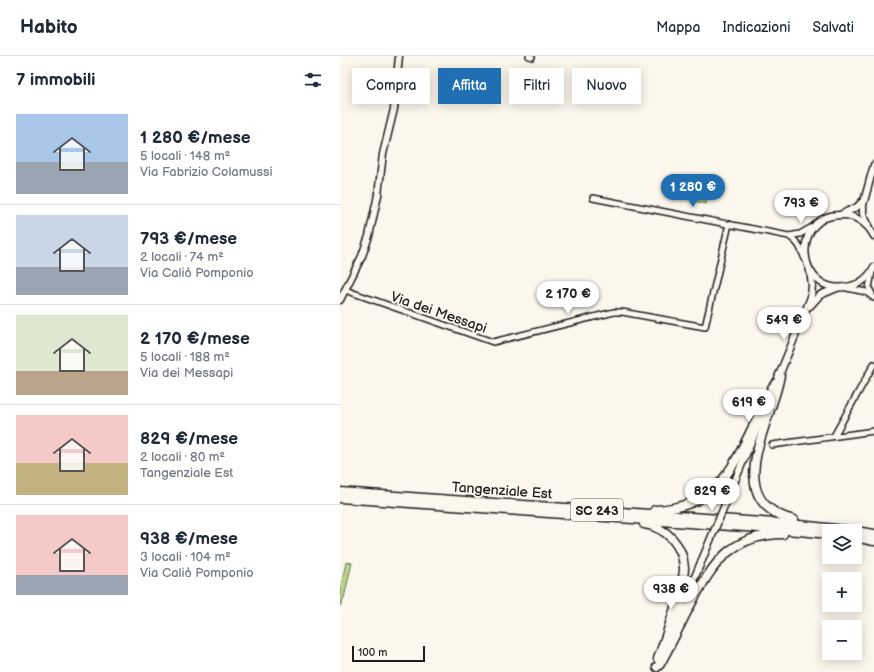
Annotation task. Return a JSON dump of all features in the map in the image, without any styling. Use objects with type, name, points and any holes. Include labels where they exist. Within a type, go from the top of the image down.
[{"type":"highway","points":[[780,375],[763,427],[754,465],[753,474],[756,490],[765,504],[784,518],[822,524]]},
{"type":"highway","points":[[596,510],[604,508],[652,510],[673,508],[693,502],[707,494],[728,475],[740,454],[772,388],[776,383]]},
{"type":"highway","name":"Tangenziale Est","points":[[340,492],[822,528]]},
{"type":"highway","name":"Tangenziale Est","points":[[340,498],[799,530],[822,534]]},
{"type":"highway","points":[[584,515],[591,518],[656,526],[672,538],[680,551],[683,559],[684,576],[668,631],[655,666],[656,670]]},
{"type":"highway","name":"Tangenziale Est","points":[[862,532],[874,534]]},
{"type":"highway","points":[[656,670],[707,575],[714,565],[730,550],[741,543],[773,534],[822,535]]},
{"type":"highway","points":[[862,538],[874,541]]},
{"type":"street","points":[[340,300],[362,256],[369,236],[378,196],[383,154],[394,109],[399,56]]},
{"type":"street","points":[[873,234],[863,214],[863,205],[874,165]]},
{"type":"street","points":[[593,198],[789,236],[800,234],[831,216],[841,215],[859,219],[873,234]]},
{"type":"street","points":[[841,215],[857,207],[863,202],[864,199]]},
{"type":"street","name":"Via dei Messapi","points":[[344,290],[493,342],[614,312],[622,312],[705,327],[729,224]]},
{"type":"street","points":[[805,260],[804,248],[807,237],[816,224]]},
{"type":"street","points":[[789,236],[797,242],[810,271],[822,283],[837,288],[861,290],[869,293],[874,298]]},
{"type":"street","points":[[844,288],[855,285],[863,280],[873,270]]},
{"type":"street","points":[[873,270],[869,288],[874,298]]},
{"type":"street","points":[[656,670],[805,314],[812,291],[810,271]]},
{"type":"street","points":[[805,314],[812,303],[820,295],[837,288]]},
{"type":"street","points":[[834,436],[874,364]]},
{"type":"street","points":[[772,445],[874,431]]},
{"type":"green space","points":[[700,178],[711,181],[706,204],[695,201]]},
{"type":"green space","points":[[346,562],[352,563],[344,598],[340,606],[340,591]]}]
